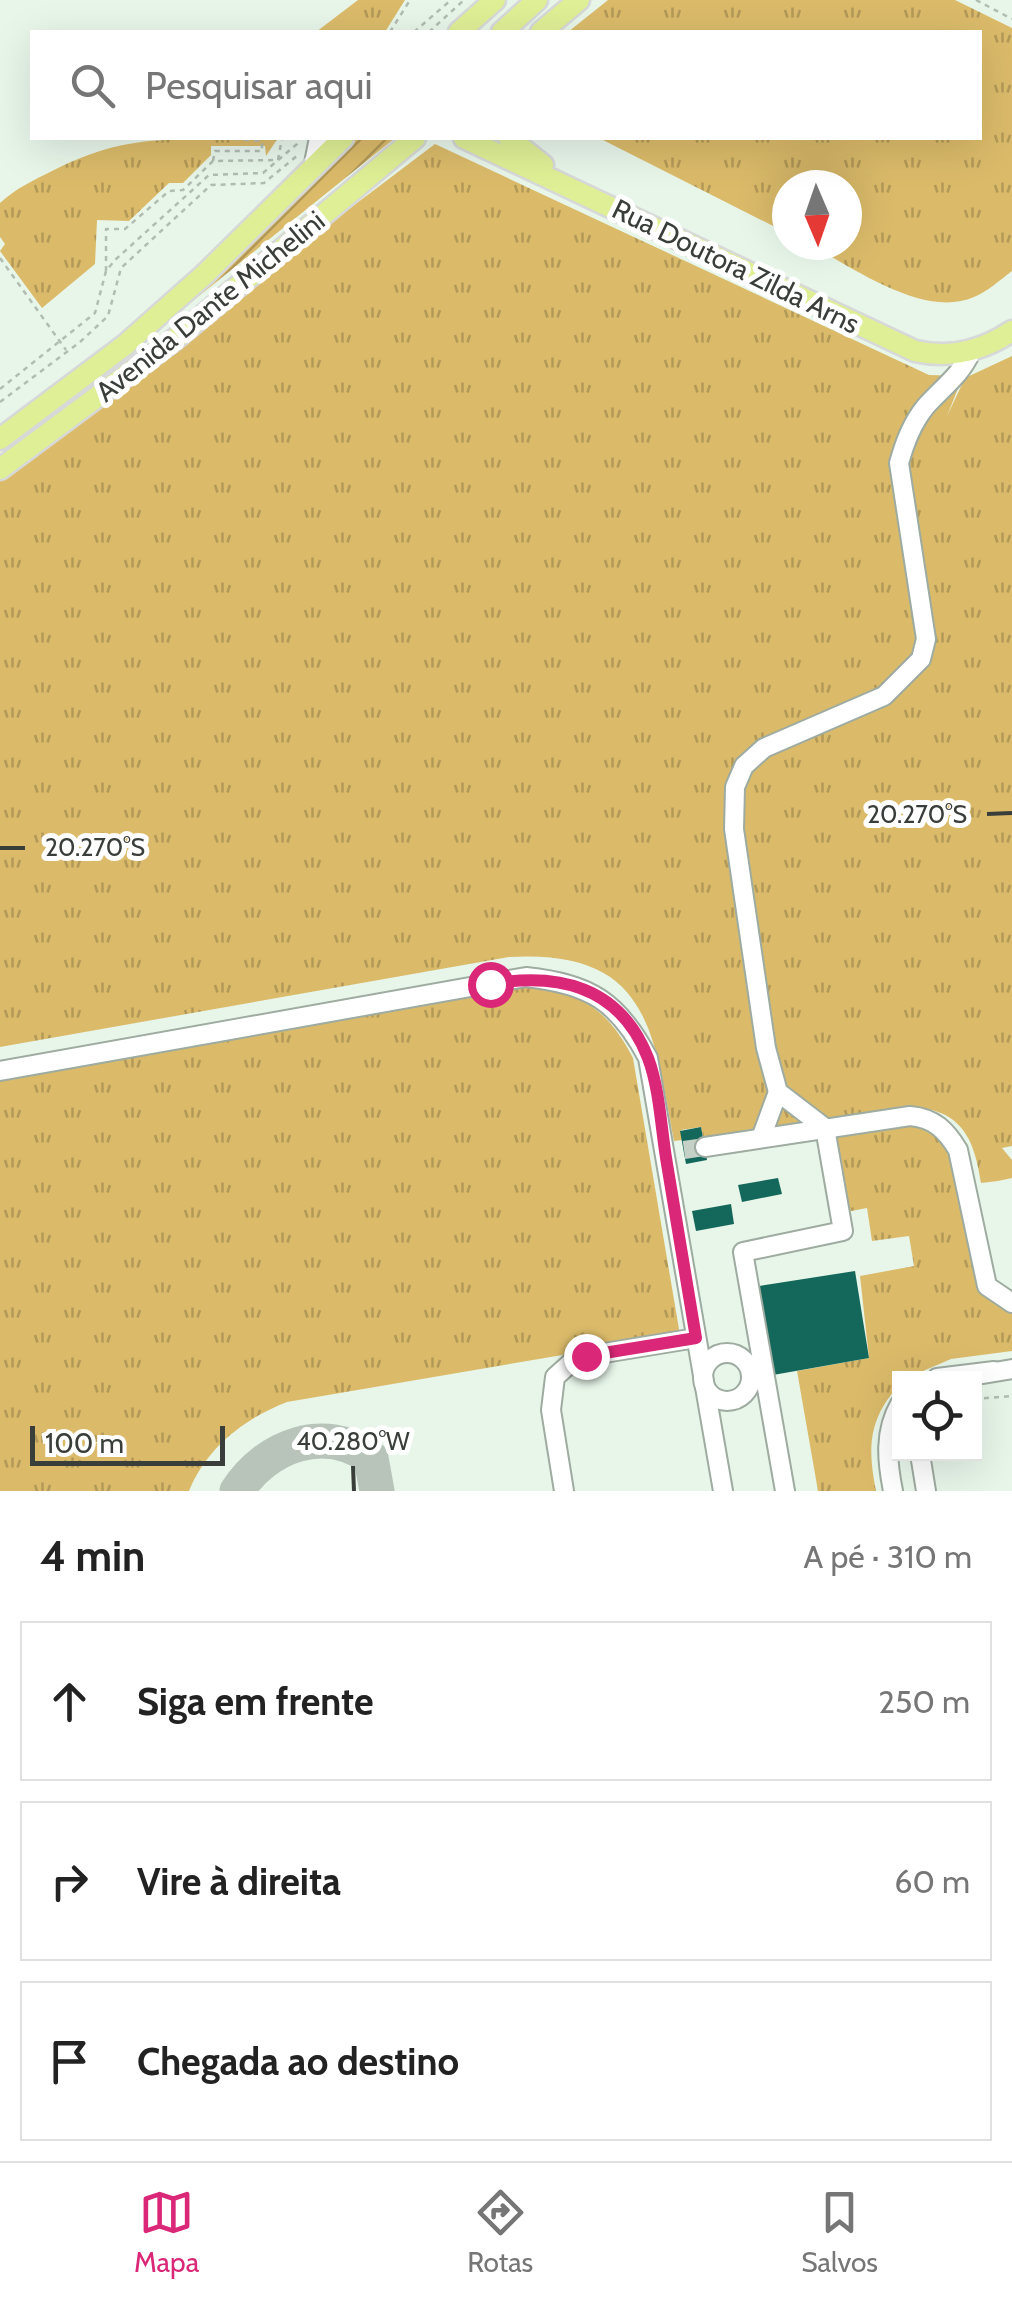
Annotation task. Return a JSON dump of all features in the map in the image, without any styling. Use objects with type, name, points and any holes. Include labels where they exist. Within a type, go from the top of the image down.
[{"type":"main road","points":[[461,30],[495,0]]},
{"type":"main road","points":[[504,30],[537,0]]},
{"type":"main road","points":[[543,30],[579,0]]},
{"type":"main road","name":"Avenida Dante Michelini","points":[[0,439],[124,345],[206,274],[308,160],[340,140]]},
{"type":"main road","name":"Avenida Dante Michelini","points":[[0,469],[176,339],[414,140]]},
{"type":"main road","name":"Rua Doutora Zilda Arns","points":[[468,140],[900,345],[928,354],[971,352],[1012,331]]},
{"type":"main road","points":[[512,140],[572,187]]},
{"type":"street","points":[[308,160],[317,140]]},
{"type":"street","points":[[762,1138],[778,1092],[766,1048],[746,931],[734,829],[735,787],[744,766],[764,748],[884,696],[921,659],[926,640],[899,463],[907,434],[925,407],[962,371],[971,352]]},
{"type":"street","points":[[0,1072],[526,978],[558,981],[601,998],[636,1034],[648,1058],[674,1151],[696,1338],[723,1491]]},
{"type":"street","points":[[778,1092],[825,1128],[843,1231],[743,1252],[785,1491]]},
{"type":"street","points":[[705,1147],[910,1116],[928,1118],[958,1150],[987,1286],[1012,1304]]},
{"type":"street","points":[[564,1491],[550,1410],[555,1377],[574,1360],[586,1356],[696,1338]]},
{"type":"street","points":[[716,1456],[724,1425],[751,1377],[749,1368],[737,1356],[728,1354],[711,1359],[704,1384],[713,1397],[737,1399]]},
{"type":"street","points":[[892,1418],[888,1450],[893,1491]]},
{"type":"street","points":[[921,1461],[926,1491]]},
{"type":"path","points":[[391,30],[410,0]]},
{"type":"path","points":[[416,30],[451,0]]},
{"type":"path","points":[[431,30],[464,0]]},
{"type":"path","points":[[976,0],[1012,19]]},
{"type":"path","points":[[0,389],[95,313],[106,271],[106,229],[125,229],[169,191],[184,190],[214,161],[215,152],[262,151],[262,141],[248,140]]},
{"type":"path","points":[[278,160],[282,140]]},
{"type":"path","points":[[106,271],[209,175],[263,173],[298,140]]},
{"type":"path","points":[[214,161],[278,160]]},
{"type":"path","points":[[0,402],[68,352],[108,316],[121,268],[211,184],[264,183],[308,160]]},
{"type":"path","points":[[0,258],[68,352]]},
{"type":"path","points":[[982,1399],[1012,1396]]},
{"type":"green space","points":[[358,0],[405,0],[386,30],[319,30]]},
{"type":"green space","points":[[608,0],[955,0],[1012,28],[1012,271],[979,295],[954,302],[912,296],[837,260],[862,260],[862,170],[772,170],[772,225],[603,140],[982,140],[982,30],[570,30]]},
{"type":"green space","points":[[170,140],[277,140],[266,156],[265,146],[211,146],[211,155],[183,183],[169,183],[129,221],[97,220],[95,264],[42,308],[0,251],[5,244],[0,237],[0,203],[32,181],[75,160],[113,147]]},
{"type":"green space","points":[[349,140],[393,140],[81,391]]},
{"type":"green space","points":[[435,144],[929,375],[963,376],[947,416],[965,378],[1012,356],[1012,1146],[1002,1148],[1012,1160],[1012,1178],[981,1183],[974,1151],[961,1128],[940,1113],[907,1107],[703,1137],[701,1127],[681,1130],[682,1140],[674,1141],[659,1064],[636,1004],[617,982],[591,967],[555,958],[509,957],[0,1047],[0,473]]},
{"type":"green space","points":[[524,987],[561,992],[590,1005],[614,1027],[633,1058],[680,1335],[287,1402],[229,1436],[206,1461],[189,1491],[0,1491],[0,1080]]},
{"type":"green space","points":[[910,1126],[926,1127],[953,1144],[989,1298],[1012,1313],[1012,1351],[951,1359],[923,1371],[892,1371],[892,1393],[872,1436],[876,1491],[818,1491],[797,1371],[869,1358],[860,1276],[914,1266],[909,1236],[872,1241],[867,1208],[846,1212],[835,1144],[839,1137]]},
{"type":"building","points":[[701,1127],[707,1160],[686,1164],[680,1131]]},
{"type":"building","points":[[778,1178],[782,1194],[742,1202],[738,1185]]},
{"type":"building","points":[[731,1204],[734,1224],[696,1231],[692,1211]]},
{"type":"building","points":[[855,1271],[869,1358],[773,1375],[759,1286]]},
{"type":"taxiway","points":[[237,1491],[264,1462],[298,1444],[316,1441],[335,1442],[371,1458],[377,1491]]},
{"type":"tunnel","points":[[684,1150],[705,1147]]},
{"type":"route","points":[[490,984],[526,978],[582,988],[621,1015],[648,1058],[696,1338],[586,1356]]}]
